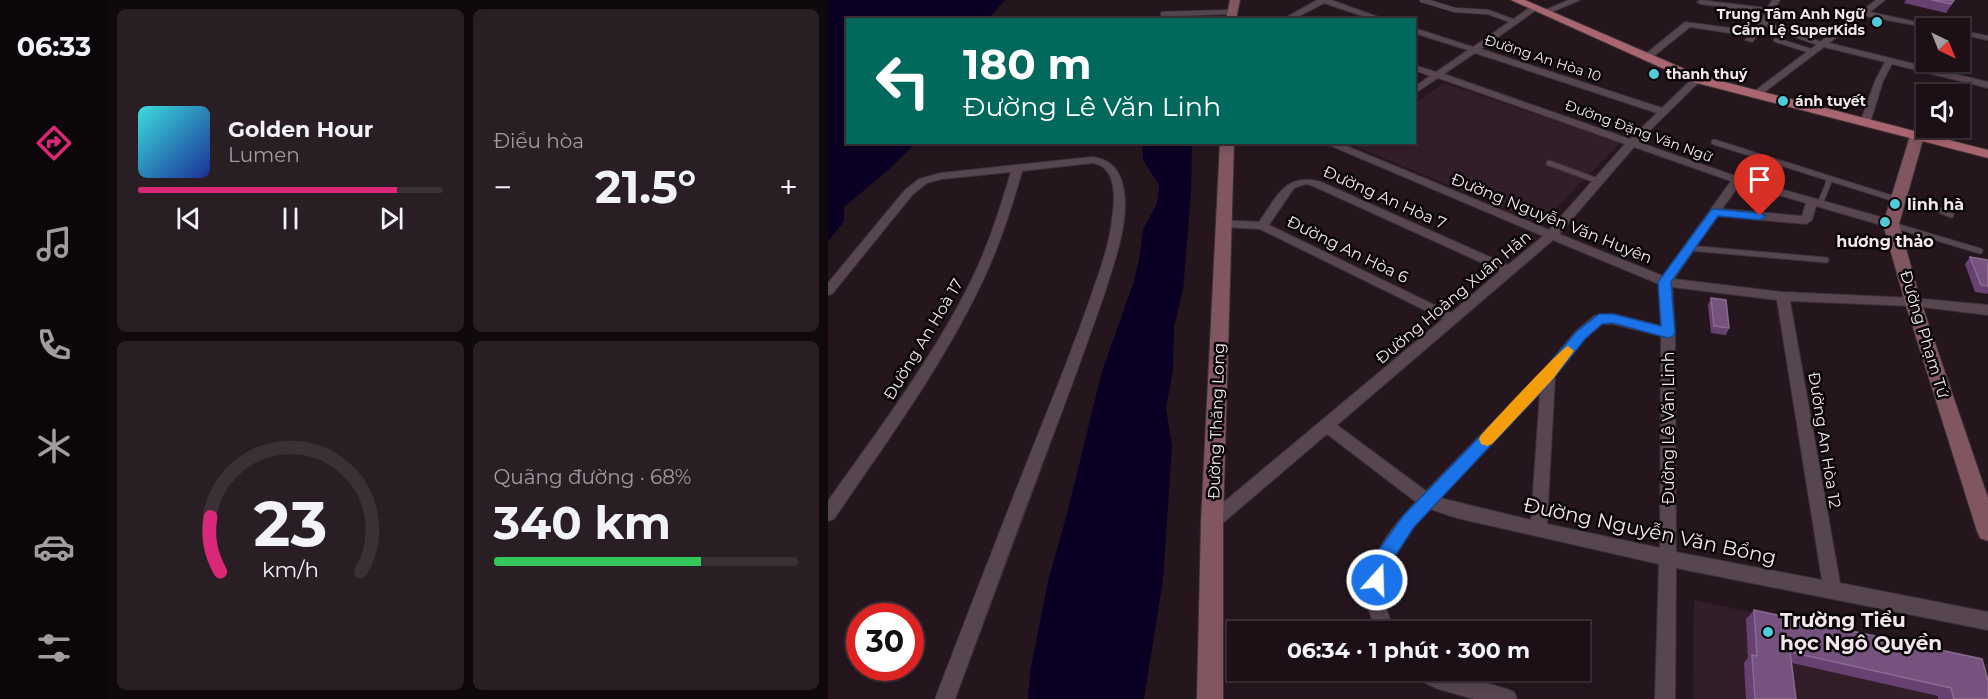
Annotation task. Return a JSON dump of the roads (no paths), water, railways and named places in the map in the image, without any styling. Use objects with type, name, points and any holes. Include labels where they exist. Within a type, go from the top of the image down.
[{"type":"main road","points":[[1516,0],[1697,80],[1916,136]]},
{"type":"main road","points":[[1925,138],[1988,153]]},
{"type":"street","points":[[1231,16],[1235,0]]},
{"type":"street","points":[[1289,18],[1323,0],[1377,18]]},
{"type":"street","points":[[1416,90],[1515,22],[1540,10],[1576,0]]},
{"type":"street","points":[[1746,42],[1755,34],[1776,0]]},
{"type":"street","points":[[1755,95],[1880,0]]},
{"type":"street","points":[[1701,2],[1769,11]]},
{"type":"street","points":[[1862,13],[1916,23]]},
{"type":"street","points":[[1646,58],[1686,24],[1755,34]]},
{"type":"street","name":"Đường An Hòa 10","points":[[1416,31],[1664,112]]},
{"type":"street","points":[[1970,35],[1988,38]]},
{"type":"street","points":[[1821,44],[1988,85]]},
{"type":"street","points":[[1864,123],[1879,81],[1889,62]]},
{"type":"street","name":"Đường Đặng Văn Ngữ","points":[[1416,68],[1737,180],[1891,224]]},
{"type":"street","name":"Đường Hoàng Xuân Hãn","points":[[1212,522],[1550,236],[1633,142],[1697,80]]},
{"type":"street","points":[[1891,224],[1916,138]]},
{"type":"street","name":"Đường Thăng Long","points":[[1210,699],[1212,522],[1227,144]]},
{"type":"street","name":"Đường Nguyễn Văn Huyên","points":[[1336,144],[1550,236],[1665,282],[1784,296],[1913,302],[1988,310]]},
{"type":"street","points":[[828,291],[914,186],[923,181],[941,176],[1092,160],[1107,162],[1113,168],[1116,177],[1118,206],[1107,264],[1083,337],[979,601],[945,699]]},
{"type":"street","name":"Đường An Hoà 17","points":[[828,514],[916,387],[967,299],[999,225],[1018,167]]},
{"type":"street","points":[[1665,282],[1737,180]]},
{"type":"street","name":"Đường An Hòa 7","points":[[1262,226],[1290,186],[1306,182],[1317,184],[1510,271]]},
{"type":"street","points":[[1714,212],[1806,220],[1816,202]]},
{"type":"street","name":"Đường An Hòa 6","points":[[1224,223],[1262,226],[1453,319]]},
{"type":"street","name":"Đường Phạm Tứ","points":[[1891,224],[1913,302],[1988,531]]},
{"type":"street","name":"Đường Lê Văn Linh","points":[[1665,282],[1668,333],[1668,558],[1665,699]]},
{"type":"street","name":"Đường An Hòa 12","points":[[1784,296],[1832,590]]},
{"type":"street","points":[[1382,621],[1375,596],[1380,564],[1408,522],[1548,375],[1580,335],[1599,319],[1613,319],[1668,333]]},
{"type":"street","points":[[1539,528],[1548,375]]},
{"type":"street","name":"Đường Nguyễn Văn Bổng","points":[[1328,426],[1427,501],[1457,511],[1668,558],[1988,621]]},
{"type":"street","points":[[1445,681],[1507,699]]},
{"type":"lane","points":[[1422,0],[1455,10],[1488,12],[1515,22]]},
{"type":"lane","points":[[1163,14],[1220,12],[1231,16]]},
{"type":"lane","points":[[1762,23],[1821,44]]},
{"type":"lane","points":[[1776,40],[1811,51]]},
{"type":"lane","points":[[1714,142],[1830,179],[1899,197],[1951,215]]},
{"type":"lane","points":[[1549,163],[1598,181]]},
{"type":"lane","points":[[1816,202],[1830,179]]},
{"type":"lane","points":[[1891,224],[1980,251]]},
{"type":"lane","points":[[1689,248],[1826,260]]},
{"type":"place","name":"Trung Tâm Anh Ngữ Cẩm Lệ SuperKids","points":[[1877,22]]},
{"type":"place","name":"thanh thuý","points":[[1654,74]]},
{"type":"place","name":"ánh tuyết","points":[[1783,101]]},
{"type":"place","name":"linh hà","points":[[1895,204]]},
{"type":"place","name":"hương thảo","points":[[1885,222]]},
{"type":"place","name":"Trường Tiểu học Ngô Quyền","points":[[1768,632]]}]
